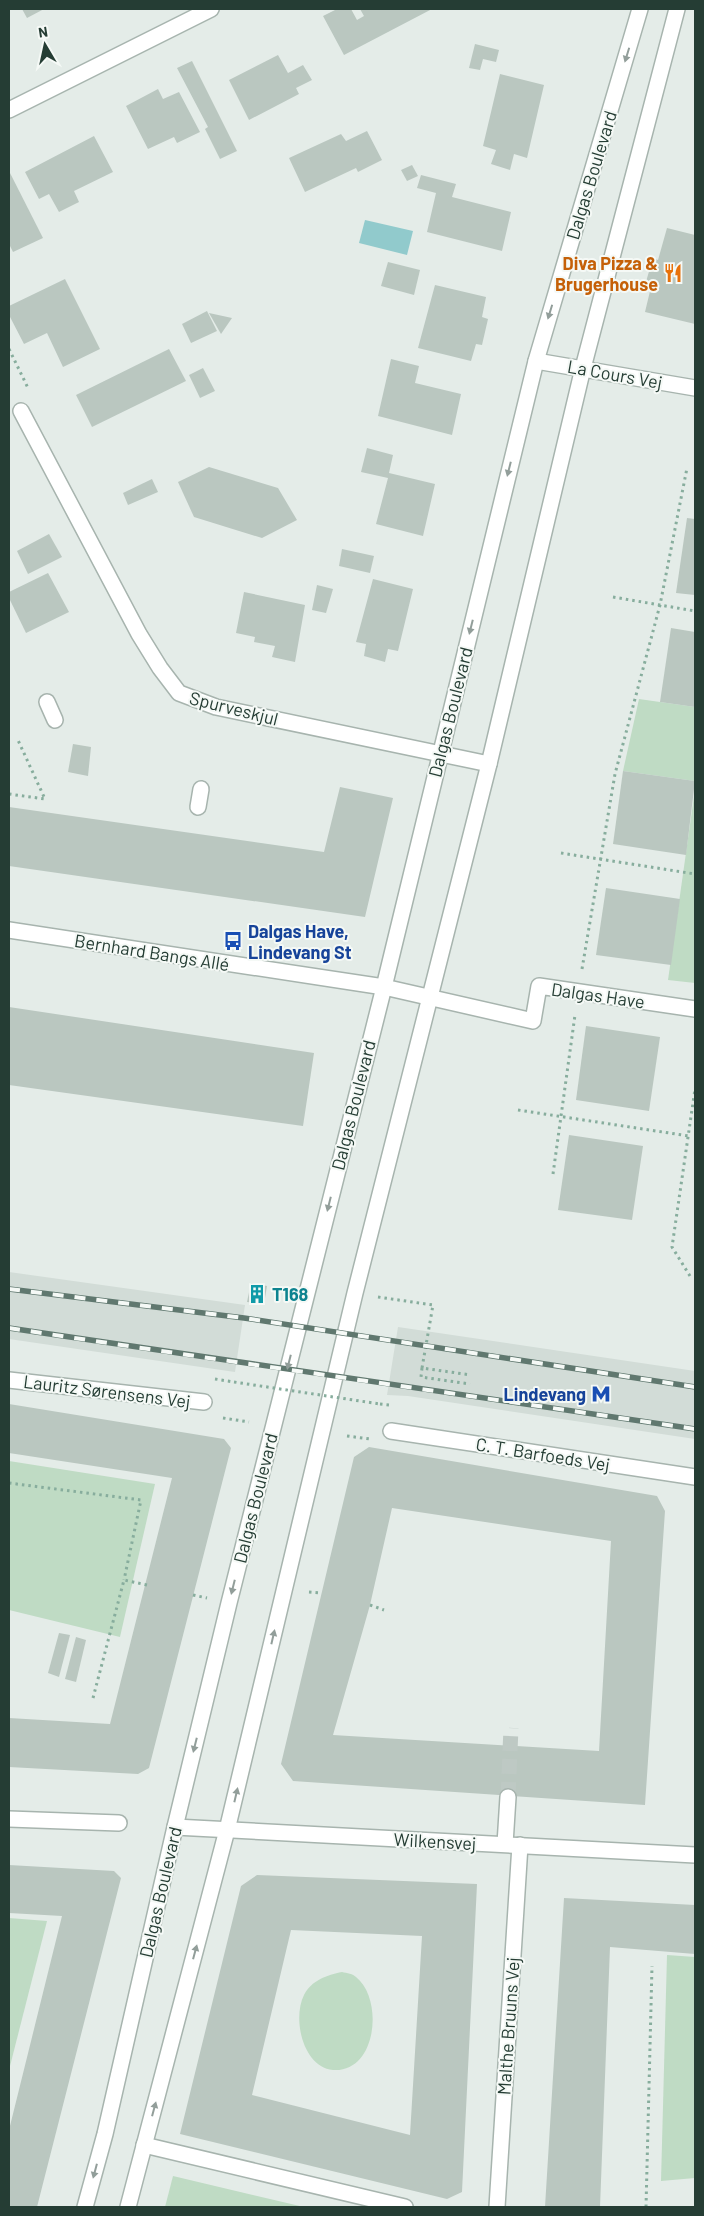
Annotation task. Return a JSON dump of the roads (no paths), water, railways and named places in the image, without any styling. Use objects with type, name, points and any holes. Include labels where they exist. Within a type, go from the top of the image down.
[{"type":"street","points":[[9,110],[210,9]]},
{"type":"street","name":"Dalgas Boulevard","points":[[86,2207],[105,2134],[175,1827],[384,987],[536,360],[640,9]]},
{"type":"street","points":[[128,2207],[227,1830],[355,1293],[489,764],[583,368],[677,9]]},
{"type":"street","name":"La Cours Vej","points":[[536,360],[695,388]]},
{"type":"street","name":"Spurveskjul","points":[[21,411],[139,634],[179,693],[216,707],[489,764]]},
{"type":"street","points":[[47,702],[55,720]]},
{"type":"street","points":[[198,807],[201,789]]},
{"type":"street","name":"Bernhard Bangs Allé","points":[[9,930],[384,987]]},
{"type":"street","name":"Dalgas Have","points":[[384,987],[533,1021],[539,986],[695,1009]]},
{"type":"street","name":"Lauritz Sørensens Vej","points":[[9,1380],[204,1402]]},
{"type":"street","name":"C. T. Barfoeds Vej","points":[[391,1430],[695,1477]]},
{"type":"street","name":"Malthe Bruuns Vej","points":[[497,2207],[512,1845],[508,1797]]},
{"type":"street","points":[[9,1819],[119,1824]]},
{"type":"street","name":"Wilkensvej","points":[[175,1827],[695,1855]]},
{"type":"street","points":[[695,1846],[695,1855]]},
{"type":"street","points":[[144,2145],[405,2207]]},
{"type":"water","points":[[365,220],[413,231],[407,255],[359,243]]},
{"type":"tunnel","points":[[508,1797],[511,1728]]},
{"type":"railway","points":[[9,1289],[244,1318],[695,1387]]},
{"type":"railway","points":[[9,1328],[695,1429]]},
{"type":"place","name":"Diva Pizza & Brugerhouse","points":[[673,273]]},
{"type":"place","name":"Dalgas Have, Lindevang St","points":[[233,941]]},
{"type":"place","name":"T168","points":[[257,1294]]},
{"type":"place","name":"Lindevang","points":[[601,1394]]}]
